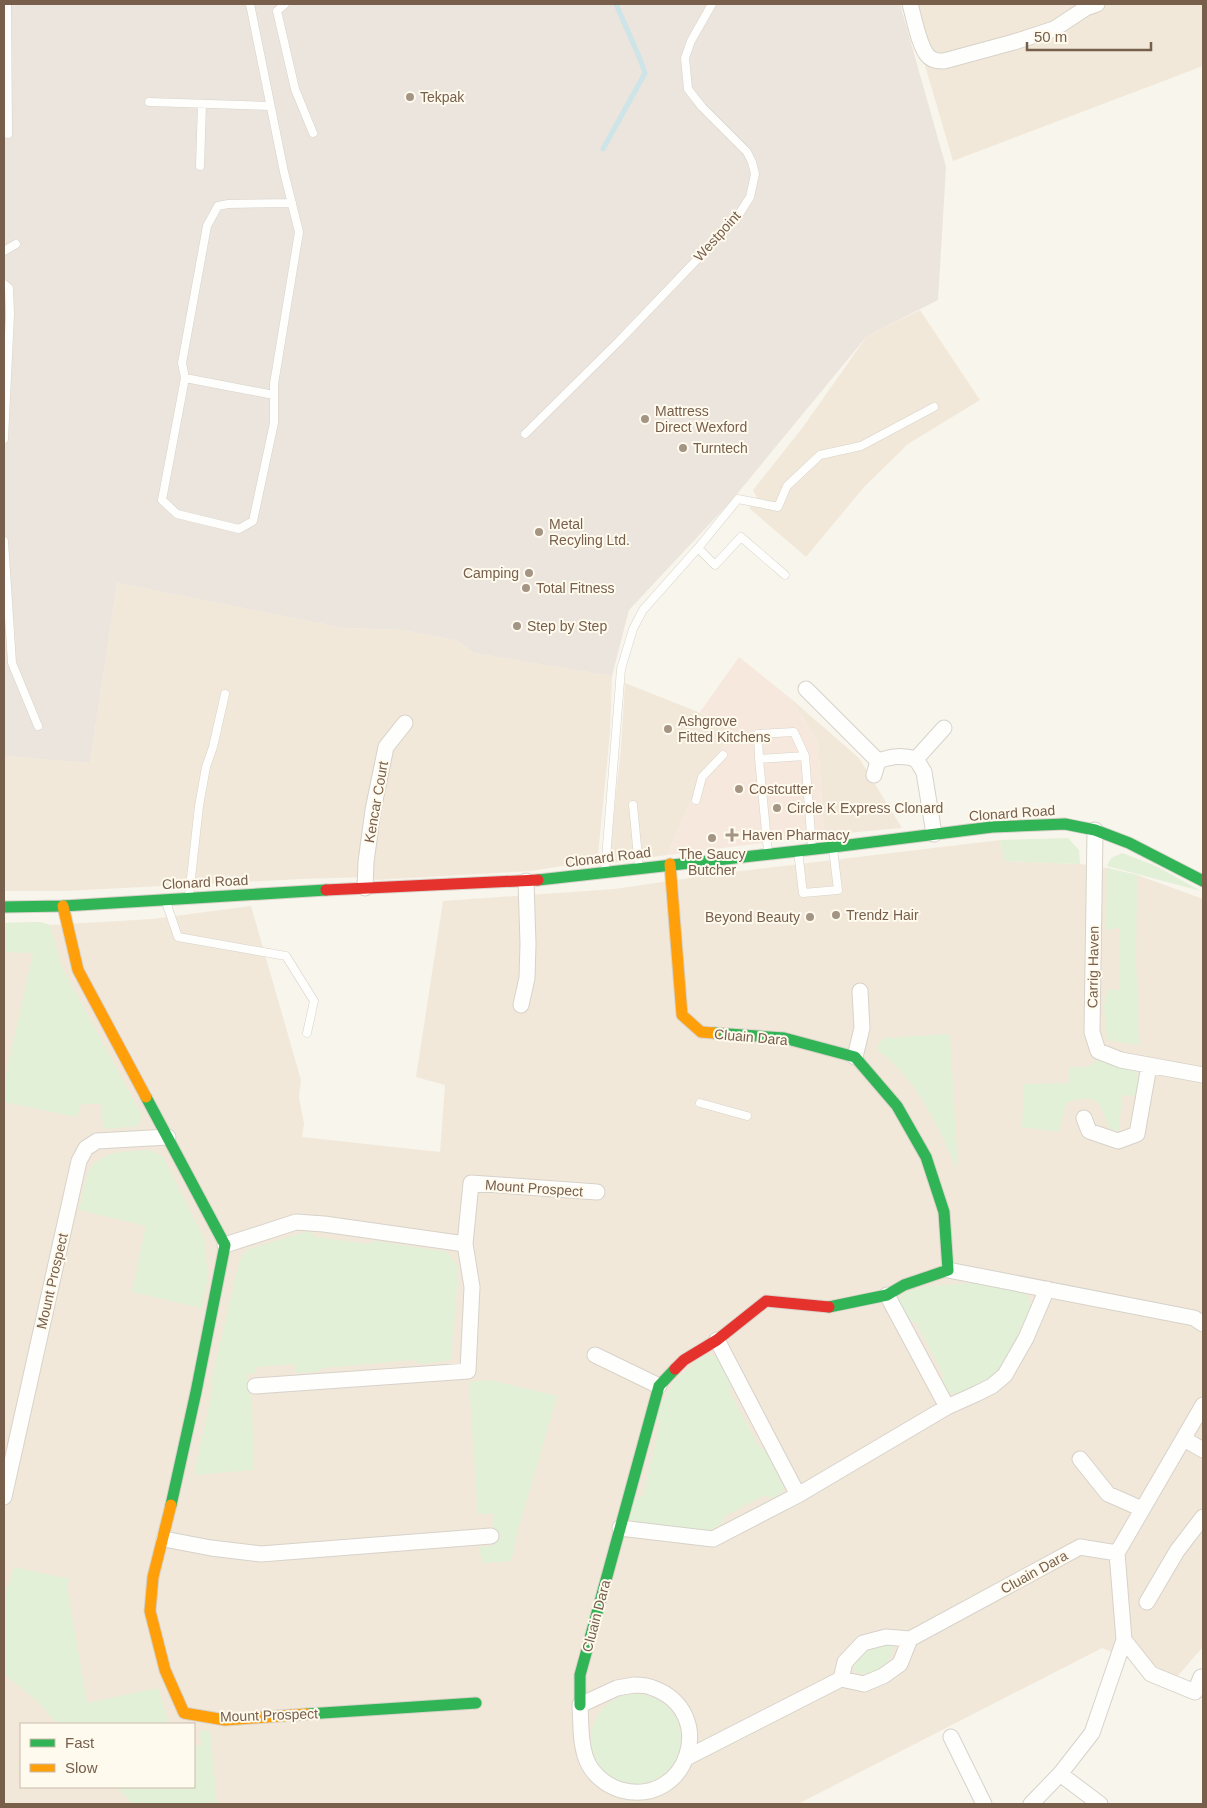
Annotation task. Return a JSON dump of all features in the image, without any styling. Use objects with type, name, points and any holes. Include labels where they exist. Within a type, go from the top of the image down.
[{"type":"street","points":[[910,4],[924,49],[928,56],[936,61],[944,61],[1054,29],[1089,5]]},
{"type":"street","points":[[806,689],[876,768],[893,756],[916,759],[924,772],[934,834]]},
{"type":"street","name":"Kencar Court","points":[[365,888],[366,862],[386,747],[405,722]]},
{"type":"street","points":[[916,759],[944,728]]},
{"type":"street","name":"Clonard Road","points":[[4,907],[63,906],[365,888],[526,881],[833,847],[992,827],[1065,824],[1095,830],[1129,843],[1203,881]]},
{"type":"street","name":"Carrig Haven","points":[[1095,830],[1092,1032],[1098,1050],[1121,1060],[1203,1075]]},
{"type":"street","name":"Cluain Dara","points":[[670,864],[682,1015],[701,1032],[784,1038],[855,1057]]},
{"type":"street","points":[[521,1005],[527,978],[526,881]]},
{"type":"street","points":[[63,906],[78,970],[225,1245],[296,1222],[324,1224],[464,1244]]},
{"type":"street","points":[[860,991],[862,1028],[855,1057],[897,1106],[926,1158],[944,1212],[948,1270]]},
{"type":"street","points":[[1084,1118],[1089,1131],[1118,1141],[1137,1134],[1149,1066]]},
{"type":"street","name":"Mount Prospect","points":[[4,1497],[79,1161],[86,1148],[97,1141],[168,1137]]},
{"type":"street","name":"Mount Prospect","points":[[255,1386],[468,1371],[472,1287],[464,1244],[471,1183],[597,1192]]},
{"type":"street","name":"Mount Prospect","points":[[225,1245],[196,1392],[164,1539],[153,1577],[150,1611],[165,1670],[184,1713],[224,1720],[476,1703]]},
{"type":"street","name":"Cluain Dara","points":[[580,1705],[617,1688],[634,1685],[651,1687],[668,1694],[680,1706],[688,1722],[691,1739],[688,1756],[679,1772],[666,1785],[649,1792],[631,1793],[613,1788],[598,1778],[588,1763],[582,1745],[580,1705],[580,1674],[659,1386],[684,1360],[718,1340],[766,1300],[834,1307],[887,1295],[904,1284],[948,1270],[1194,1318],[1203,1324]]},
{"type":"street","points":[[620,1528],[713,1539],[798,1495],[947,1407],[992,1386],[1005,1375],[1026,1338],[1047,1289]]},
{"type":"street","points":[[887,1295],[947,1407]]},
{"type":"street","points":[[718,1340],[798,1495]]},
{"type":"street","points":[[595,1355],[659,1386]]},
{"type":"street","points":[[1031,1804],[1060,1774],[1092,1733],[1124,1640],[1117,1553],[1203,1405]]},
{"type":"street","points":[[1184,1438],[1203,1450]]},
{"type":"street","points":[[1080,1459],[1108,1494],[1142,1510]]},
{"type":"street","points":[[1147,1602],[1176,1551],[1203,1517]]},
{"type":"street","points":[[164,1539],[211,1548],[261,1554],[491,1536]]},
{"type":"street","name":"Cluain Dara","points":[[910,1639],[1080,1548],[1117,1553]]},
{"type":"street","points":[[688,1756],[841,1680],[864,1684],[883,1676],[900,1664],[910,1639],[886,1636],[863,1643],[845,1662],[841,1680]]},
{"type":"street","points":[[1124,1640],[1151,1674],[1195,1692],[1201,1677]]},
{"type":"street","points":[[951,1737],[984,1804]]},
{"type":"street","points":[[1060,1774],[1100,1804]]},
{"type":"lane","points":[[7,4],[8,134]]},
{"type":"lane","points":[[250,4],[270,106],[299,232],[274,384],[274,423],[253,521],[239,529],[177,514],[162,500],[185,378],[182,363],[207,226],[218,206],[228,204],[292,203]]},
{"type":"lane","points":[[285,4],[277,11],[295,89],[313,133]]},
{"type":"lane","name":"Westpoint","points":[[525,434],[619,341],[710,246],[738,216],[750,197],[755,174],[747,152],[702,107],[688,89],[685,58],[691,41],[712,4]]},
{"type":"lane","points":[[149,102],[270,106]]},
{"type":"lane","points":[[200,166],[202,104]]},
{"type":"lane","points":[[4,251],[16,244]]},
{"type":"lane","points":[[4,284],[9,288],[10,314],[4,439]]},
{"type":"lane","points":[[185,378],[274,394]]},
{"type":"lane","points":[[605,873],[621,669],[633,630],[643,610],[738,499],[778,506],[787,486],[820,456],[861,446],[934,407]]},
{"type":"lane","points":[[698,548],[715,565],[741,537],[785,575]]},
{"type":"lane","points":[[4,541],[12,663],[38,726]]},
{"type":"lane","points":[[188,898],[199,806],[206,767],[213,747],[225,694]]},
{"type":"lane","points":[[768,854],[758,734],[794,732],[805,756],[812,849]]},
{"type":"lane","points":[[696,800],[702,777],[723,755]]},
{"type":"lane","points":[[759,759],[805,756]]},
{"type":"lane","points":[[633,805],[639,868]]},
{"type":"lane","points":[[798,851],[803,893],[838,890],[833,847]]},
{"type":"lane","points":[[165,900],[178,937],[286,956],[314,1001],[307,1033]]},
{"type":"lane","points":[[700,1103],[747,1116]]},
{"type":"shaded area","points":[[4,4],[900,4],[946,167],[938,300],[867,336],[732,500],[629,610],[612,676],[474,653],[456,640],[402,630],[344,628],[117,583],[90,763],[4,756]]},
{"type":"shaded area","points":[[907,4],[1203,4],[1203,66],[953,161]]},
{"type":"shaded area","points":[[920,310],[980,400],[908,444],[864,487],[806,557],[749,508],[757,498],[753,490],[803,427],[867,336]]},
{"type":"shaded area","points":[[117,583],[344,628],[402,630],[456,640],[474,653],[612,676],[610,733],[598,855],[593,857],[593,861],[531,871],[375,880],[373,877],[301,879],[64,891],[4,891],[4,756],[90,763]]},
{"type":"shaded area","points":[[739,657],[790,698],[818,741],[824,835],[667,855],[701,778],[735,728],[700,712]]},
{"type":"shaded area","points":[[625,683],[736,727],[701,778],[667,855],[612,863],[610,848],[621,748]]},
{"type":"shaded area","points":[[790,698],[859,758],[902,828],[824,835],[818,741]]},
{"type":"shaded area","points":[[1000,840],[1005,861],[1080,864],[1107,868],[1137,875],[1203,899],[1203,1647],[1175,1679],[1102,1648],[798,1804],[4,1804],[4,923],[40,922],[50,925],[152,919],[251,906],[301,1080],[299,1097],[304,1124],[302,1137],[440,1152],[445,1085],[416,1077],[443,901],[614,889],[724,873]]},
{"type":"green space","points":[[1068,838],[1079,850],[1080,864],[1005,861],[1000,840]]},
{"type":"green space","points":[[1122,853],[1156,866],[1201,891],[1107,866],[1111,858]]},
{"type":"green space","points":[[1107,868],[1137,875],[1136,960],[1139,1045],[1107,1040],[1104,1005],[1108,990],[1119,990],[1119,928],[1106,930]]},
{"type":"green space","points":[[40,922],[50,925],[62,967],[142,1116],[138,1126],[109,1129],[103,1127],[101,1104],[81,1104],[77,1117],[4,1102],[4,1084],[33,953],[4,952],[4,923]]},
{"type":"green space","points":[[950,1034],[958,1171],[943,1138],[915,1089],[904,1075],[877,1050],[877,1045],[884,1038]]},
{"type":"green space","points":[[1099,1060],[1123,1066],[1137,1073],[1139,1082],[1137,1096],[1122,1095],[1119,1131],[1110,1129],[1103,1111],[1097,1102],[1084,1098],[1066,1103],[1059,1132],[1022,1127],[1024,1084],[1070,1083],[1069,1067],[1086,1067]]},
{"type":"green space","points":[[151,1150],[163,1157],[204,1238],[208,1278],[201,1308],[132,1292],[146,1226],[79,1210],[88,1173],[95,1163],[109,1155]]},
{"type":"green space","points":[[309,1231],[316,1237],[368,1244],[374,1241],[447,1252],[457,1265],[458,1274],[451,1360],[421,1364],[413,1360],[322,1368],[318,1372],[295,1373],[295,1364],[256,1367],[255,1373],[246,1375],[252,1402],[254,1470],[194,1475],[213,1388],[211,1383],[242,1255],[249,1249]]},
{"type":"green space","points":[[970,1283],[1005,1287],[1027,1293],[1032,1308],[998,1373],[962,1393],[949,1393],[940,1383],[944,1376],[916,1322],[909,1322],[899,1301],[903,1293],[927,1286]]},
{"type":"green space","points":[[705,1354],[717,1356],[732,1382],[730,1393],[760,1448],[768,1451],[786,1483],[781,1494],[771,1498],[765,1495],[725,1516],[721,1524],[709,1531],[635,1526],[630,1519],[634,1500],[643,1496],[660,1425],[656,1414],[676,1379]]},
{"type":"green space","points":[[490,1380],[557,1396],[511,1561],[482,1563],[479,1547],[494,1546],[493,1514],[478,1514],[469,1382]]},
{"type":"green space","points":[[14,1567],[70,1579],[67,1586],[87,1703],[158,1688],[169,1723],[57,1723],[36,1700],[4,1674],[4,1586],[9,1587]]},
{"type":"green space","points":[[886,1644],[893,1646],[892,1653],[885,1665],[879,1670],[867,1674],[853,1670],[860,1654],[874,1646]]},
{"type":"green space","points":[[636,1694],[653,1698],[668,1707],[677,1722],[681,1739],[677,1756],[668,1771],[653,1780],[636,1784],[619,1780],[604,1771],[595,1756],[591,1739],[595,1722],[604,1707],[619,1698]]},
{"type":"green space","points":[[210,1730],[217,1804],[133,1804],[117,1788],[195,1788],[195,1746],[202,1745],[200,1736],[202,1731]]},
{"type":"waterway","points":[[603,149],[645,73],[616,4]]},
{"type":"traffic: fast","points":[[538,880],[992,827],[1065,824],[1095,830],[1129,843],[1203,881]]},
{"type":"traffic: fast","points":[[4,907],[63,906],[326,890]]},
{"type":"traffic: fast","points":[[714,1033],[784,1038],[855,1057],[897,1106],[926,1157],[944,1212],[948,1270],[904,1285],[887,1295],[829,1307]]},
{"type":"traffic: fast","points":[[146,1097],[225,1245],[171,1505]]},
{"type":"traffic: fast","points":[[580,1705],[580,1675],[659,1386],[675,1369]]},
{"type":"traffic: fast","points":[[307,1714],[476,1703]]},
{"type":"traffic: slow","points":[[670,864],[682,1015],[701,1032],[714,1033]]},
{"type":"traffic: slow","points":[[63,906],[78,970],[146,1097]]},
{"type":"traffic: slow","points":[[171,1505],[153,1577],[150,1611],[165,1670],[184,1713],[225,1720],[307,1714]]},
{"type":"traffic: jam","points":[[326,890],[538,880]]},
{"type":"traffic: jam","points":[[675,1369],[684,1360],[717,1340],[766,1301],[829,1307]]},
{"type":"place","name":"Tekpak","points":[[410,97]]},
{"type":"place","name":"Mattress Direct Wexford","points":[[645,419]]},
{"type":"place","name":"Turntech","points":[[683,448]]},
{"type":"place","name":"Metal Recyling Ltd.","points":[[539,532]]},
{"type":"place","name":"Camping","points":[[529,573]]},
{"type":"place","name":"Total Fitness","points":[[526,588]]},
{"type":"place","name":"Step by Step","points":[[517,626]]},
{"type":"place","name":"Ashgrove Fitted Kitchens","points":[[668,729]]},
{"type":"place","name":"Costcutter","points":[[739,789]]},
{"type":"place","name":"Circle K Express Clonard","points":[[777,808]]},
{"type":"place","name":"Haven Pharmacy","points":[[732,835]]},
{"type":"place","name":"The Saucy Butcher","points":[[712,838]]},
{"type":"place","name":"Trendz Hair","points":[[836,915]]},
{"type":"place","name":"Beyond Beauty","points":[[810,917]]}]
